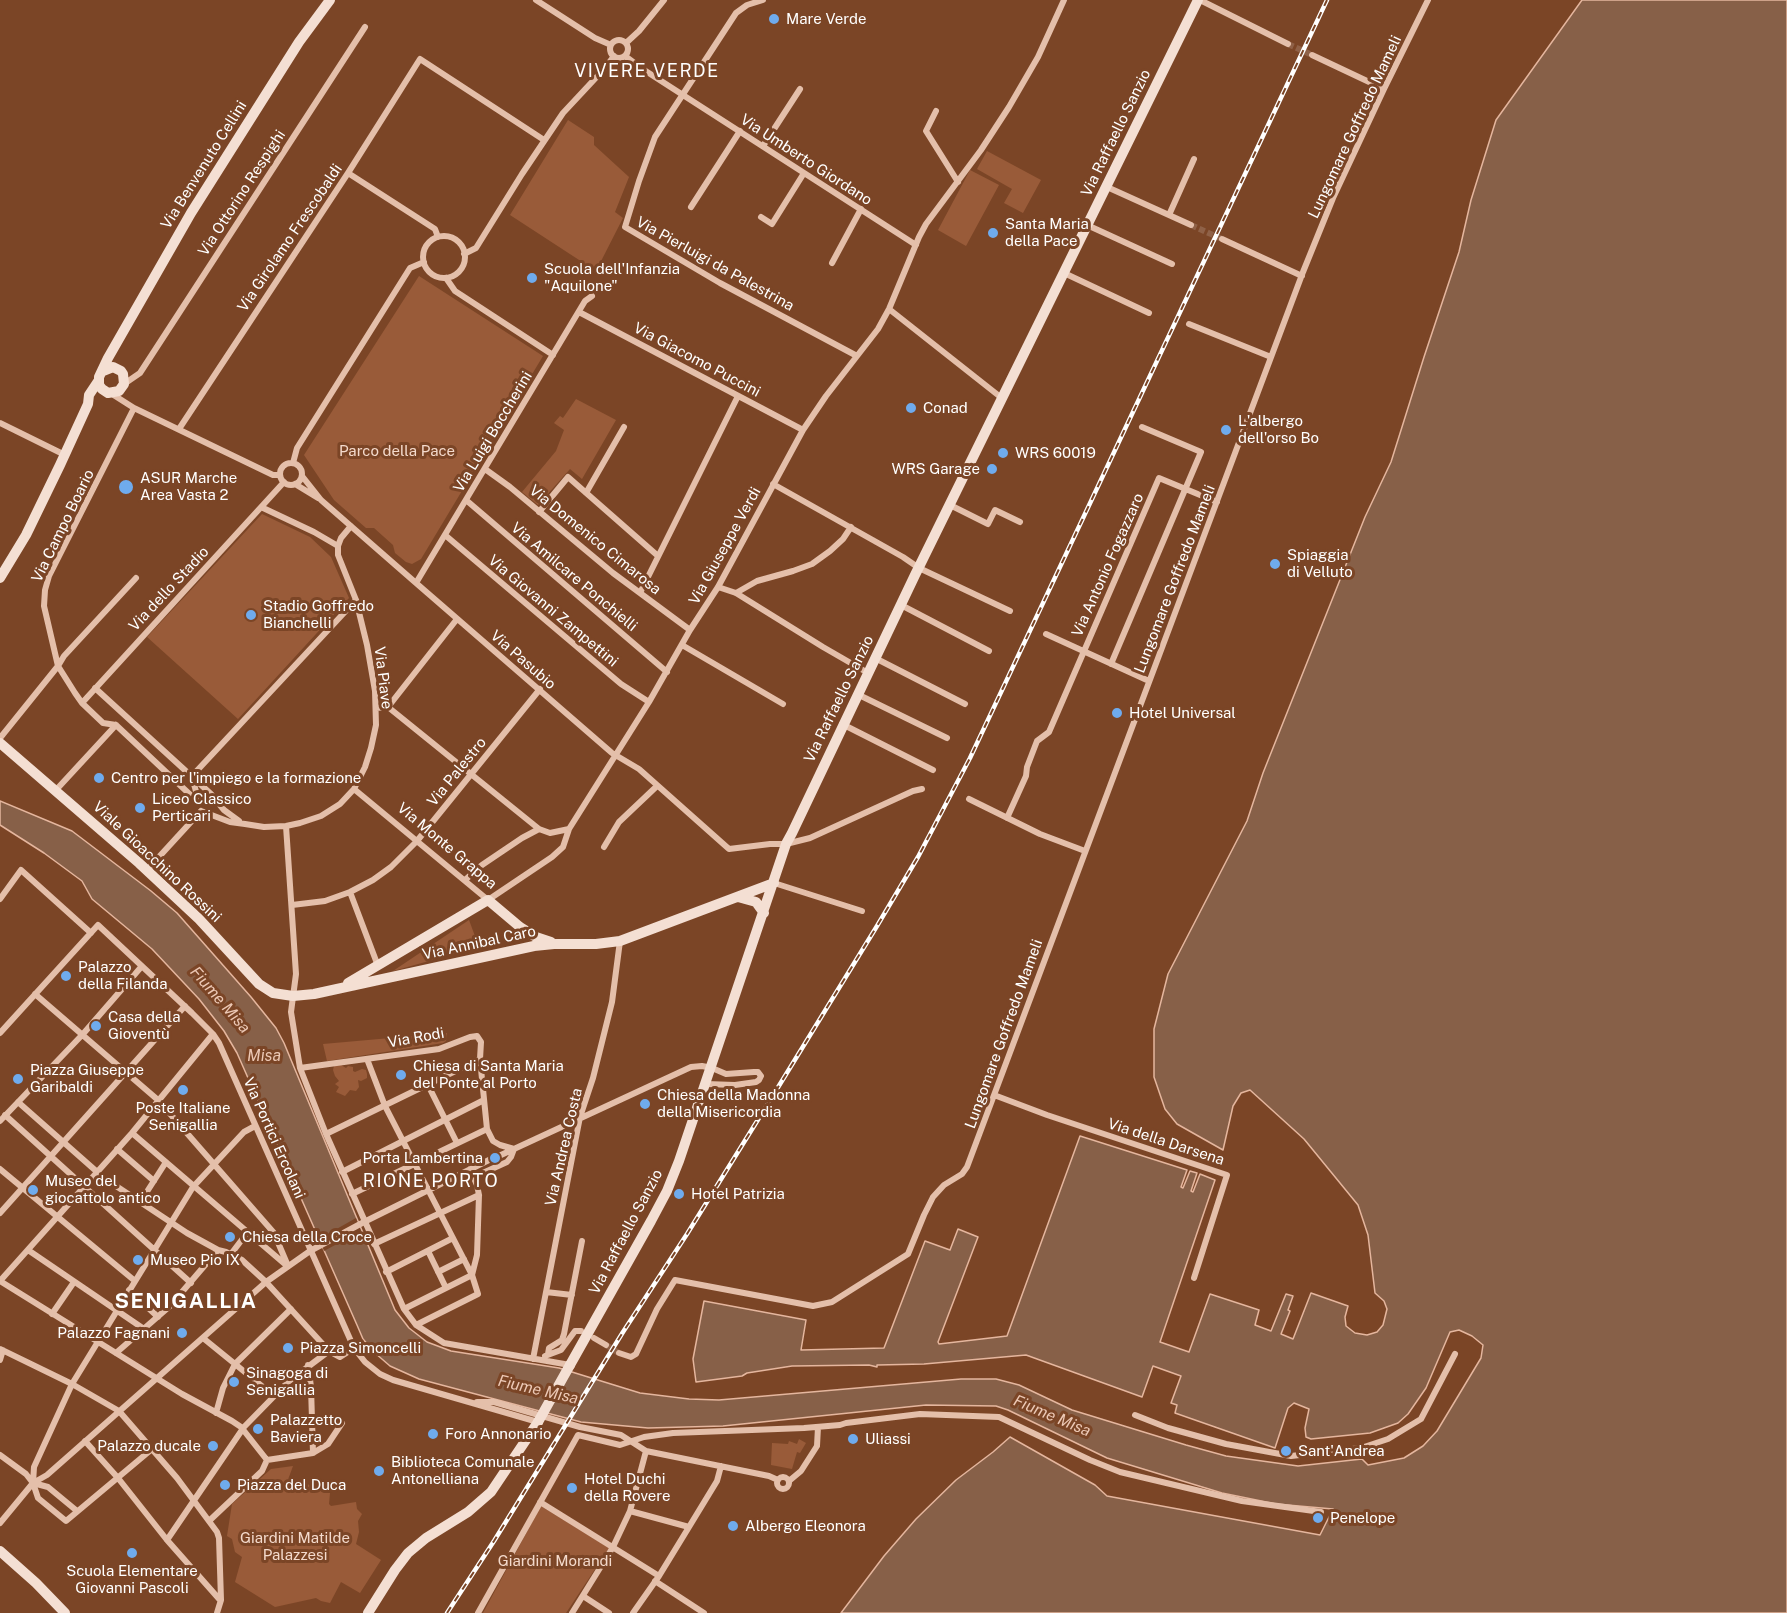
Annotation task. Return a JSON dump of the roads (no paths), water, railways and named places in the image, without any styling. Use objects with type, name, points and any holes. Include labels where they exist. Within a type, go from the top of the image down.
[{"type":"street","name":"Via Benvenuto Cellini","points":[[0,578],[26,535],[88,404],[89,395],[105,373],[113,351],[191,213],[298,42],[330,0]]},
{"type":"street","points":[[536,0],[595,38],[611,45]]},
{"type":"street","points":[[626,43],[664,0]]},
{"type":"street","points":[[683,95],[736,13],[747,5],[763,0]]},
{"type":"street","name":"Via Giuseppe Verdi","points":[[488,900],[563,847],[569,829],[718,587],[803,430],[826,396],[878,329],[926,224],[997,127],[1038,57],[1064,0]]},
{"type":"street","points":[[1199,0],[1288,44]]},
{"type":"street","name":"Via Raffaello Sanzio","points":[[368,1613],[408,1553],[426,1538],[468,1512],[491,1492],[538,1422],[667,1191],[712,1068],[786,844],[842,724],[1199,0]]},
{"type":"street","name":"Lungomare Goffredo Mameli","points":[[618,1353],[631,1358],[636,1354],[657,1309],[675,1280],[818,1306],[832,1302],[908,1254],[933,1197],[944,1185],[962,1174],[967,1167],[1302,276],[1333,198],[1428,0]]},
{"type":"street","name":"Via Ottorino Respighi","points":[[117,387],[140,373],[365,27]]},
{"type":"street","points":[[618,40],[626,43],[628,47],[625,56],[614,56],[610,50],[611,45],[618,40]]},
{"type":"street","points":[[464,254],[476,249],[563,113],[605,69],[614,56]]},
{"type":"street","name":"Via Umberto Giordano","points":[[625,56],[916,245]]},
{"type":"street","points":[[1312,56],[1384,89]]},
{"type":"street","name":"Via Girolamo Frescobaldi","points":[[179,429],[348,173],[420,59],[544,140]]},
{"type":"street","points":[[763,146],[800,89]]},
{"type":"street","name":"Via Pierluigi da Palestrina","points":[[683,95],[656,137],[625,227],[720,283],[857,356]]},
{"type":"street","points":[[936,111],[926,131],[958,182]]},
{"type":"street","points":[[691,207],[740,131]]},
{"type":"street","points":[[1169,215],[1194,159]]},
{"type":"street","points":[[348,173],[435,229],[438,237]]},
{"type":"street","points":[[761,218],[772,224],[804,173]]},
{"type":"street","points":[[1107,187],[1191,225]]},
{"type":"street","points":[[832,262],[861,209]]},
{"type":"street","points":[[1088,225],[1172,264]]},
{"type":"street","points":[[438,237],[452,238],[462,247],[464,254],[462,267],[458,272],[446,278],[434,276],[423,262],[424,249],[438,237]]},
{"type":"street","points":[[1222,239],[1302,276]]},
{"type":"street","points":[[293,463],[297,448],[410,268],[423,262]]},
{"type":"street","points":[[1064,273],[1149,313]]},
{"type":"street","points":[[446,278],[455,291],[553,355]]},
{"type":"street","name":"Via Luigi Boccherini","points":[[416,583],[585,301],[592,296]]},
{"type":"street","points":[[889,309],[1003,399]]},
{"type":"street","name":"Via Giacomo Puccini","points":[[579,312],[803,430]]},
{"type":"street","points":[[1189,324],[1271,357]]},
{"type":"street","points":[[128,402],[117,387],[99,385],[105,373],[120,370],[117,387],[134,408],[273,475],[280,475]]},
{"type":"street","name":"Via Benvenuto Cellini","points":[[88,404],[117,387]]},
{"type":"street","points":[[640,593],[738,396]]},
{"type":"street","name":"Via Campo Boario","points":[[116,725],[103,723],[82,703],[58,666],[44,606],[49,576],[134,408]]},
{"type":"street","points":[[0,423],[64,455]]},
{"type":"street","points":[[586,493],[624,427]]},
{"type":"street","points":[[1111,664],[1201,452],[1142,427]]},
{"type":"street","points":[[280,475],[284,466],[293,463]]},
{"type":"street","points":[[293,463],[301,469],[302,476],[321,500]]},
{"type":"street","name":"Via Domenico Cimarosa","points":[[485,469],[613,573],[690,630]]},
{"type":"street","points":[[280,475],[284,482],[291,485],[300,481],[302,476]]},
{"type":"street","points":[[539,512],[568,477],[658,556]]},
{"type":"street","name":"Via Antonio Fogazzaro","points":[[1083,652],[1159,478],[1217,502]]},
{"type":"street","name":"Via dello Stadio","points":[[82,703],[284,482]]},
{"type":"street","points":[[295,484],[321,500]]},
{"type":"street","points":[[773,484],[919,568],[1010,611]]},
{"type":"street","name":"Via Pasubio","points":[[321,500],[615,755],[639,770],[729,849],[786,844]]},
{"type":"street","name":"Via Amilcare Ponchielli","points":[[466,500],[667,672]]},
{"type":"street","points":[[950,505],[988,524],[995,510],[1020,522]]},
{"type":"street","points":[[261,507],[338,546],[341,538],[351,526]]},
{"type":"street","points":[[736,593],[758,581],[812,564],[843,539],[851,527]]},
{"type":"street","name":"Via Giovanni Zampettini","points":[[445,535],[621,684],[649,702]]},
{"type":"street","name":"Via Piave","points":[[210,813],[230,822],[264,826],[286,826],[321,816],[340,804],[354,789],[365,767],[376,725],[375,691],[356,600],[338,555],[338,546]]},
{"type":"street","points":[[0,738],[64,656],[136,578]]},
{"type":"street","points":[[718,587],[736,593],[868,672]]},
{"type":"street","points":[[192,776],[356,600]]},
{"type":"street","points":[[901,604],[989,651]]},
{"type":"street","points":[[388,707],[457,619]]},
{"type":"street","points":[[1046,634],[1149,681]]},
{"type":"street","points":[[682,645],[783,704]]},
{"type":"street","points":[[1007,818],[1026,777],[1027,767],[1037,741],[1049,732],[1083,652]]},
{"type":"street","points":[[875,658],[965,704]]},
{"type":"street","points":[[95,687],[192,776],[233,818],[245,824]]},
{"type":"street","name":"Via Palestro","points":[[292,905],[325,901],[350,892],[392,867],[417,841],[540,689]]},
{"type":"street","points":[[857,694],[947,738]]},
{"type":"street","points":[[376,708],[388,707],[539,829],[550,833],[569,829]]},
{"type":"street","points":[[842,724],[933,770]]},
{"type":"street","points":[[56,790],[116,725],[200,801]]},
{"type":"street","name":"Viale Gioacchino Rossini","points":[[0,743],[147,870],[187,908],[259,984],[273,993],[293,996]]},
{"type":"street","points":[[147,870],[201,811],[192,776]]},
{"type":"street","points":[[604,847],[618,822],[657,786]]},
{"type":"street","name":"Via Monte Grappa","points":[[354,789],[520,927],[554,944]]},
{"type":"street","points":[[786,844],[810,838],[913,790],[922,789]]},
{"type":"street","points":[[200,801],[206,796],[215,800]]},
{"type":"street","points":[[201,811],[210,813],[215,810],[215,800]]},
{"type":"street","points":[[969,800],[1054,840],[1085,851]]},
{"type":"street","points":[[286,826],[296,974],[291,1012],[300,1068],[352,1194],[361,1223],[404,1309],[417,1325],[444,1343],[570,1365]]},
{"type":"street","points":[[465,880],[482,865],[539,829]]},
{"type":"street","points":[[0,900],[21,870],[91,933],[0,1033]]},
{"type":"street","points":[[774,883],[862,911]]},
{"type":"street","name":"Via Annibal Caro","points":[[293,996],[314,994],[513,950],[554,944],[596,944],[620,940],[774,883]]},
{"type":"street","points":[[350,892],[378,966]]},
{"type":"street","points":[[738,897],[756,902],[764,913]]},
{"type":"street","points":[[341,988],[488,900]]},
{"type":"street","name":"Via Portici Ercolani","points":[[91,933],[98,925],[185,1006],[219,1043],[354,1348],[365,1362],[386,1377],[473,1403]]},
{"type":"street","points":[[513,950],[522,936],[520,927]]},
{"type":"street","name":"Via Andrea Costa","points":[[533,1359],[580,1118],[593,1078],[612,1002],[620,940]]},
{"type":"street","points":[[390,958],[385,971],[387,975],[394,977]]},
{"type":"street","points":[[0,1121],[83,1034],[142,966]]},
{"type":"street","points":[[35,994],[158,1100],[215,1162],[274,1233],[288,1266]]},
{"type":"street","points":[[0,1213],[185,1006]]},
{"type":"street","points":[[213,1034],[132,1133],[0,1281],[232,1421],[242,1428],[268,1460]]},
{"type":"street","name":"Via Rodi","points":[[300,1068],[439,1049],[477,1036],[481,1042],[480,1059],[487,1129]]},
{"type":"street","points":[[367,1059],[385,1106],[472,1275],[478,1294],[417,1325]]},
{"type":"street","points":[[326,1134],[480,1059]]},
{"type":"street","points":[[501,1155],[691,1067],[712,1068],[726,1074],[758,1072],[761,1076],[756,1082],[735,1085],[706,1084]]},
{"type":"street","points":[[428,1085],[457,1143]]},
{"type":"street","name":"Via della Darsena","points":[[994,1095],[1227,1175],[1194,1278]]},
{"type":"street","points":[[342,1172],[484,1100]]},
{"type":"street","points":[[18,1102],[97,1173],[172,1224],[218,1250],[242,1260],[266,1282],[329,1351],[340,1357],[354,1348]]},
{"type":"street","points":[[6,1115],[191,1283]]},
{"type":"street","points":[[33,1483],[34,1467],[72,1384],[172,1224],[193,1186],[244,1132],[255,1126]]},
{"type":"street","points":[[352,1194],[487,1129],[493,1141],[514,1149]]},
{"type":"street","points":[[132,1133],[288,1266]]},
{"type":"street","points":[[117,1149],[154,1180]]},
{"type":"street","points":[[474,1177],[507,1162],[514,1149]]},
{"type":"street","points":[[0,1523],[33,1483],[47,1475],[266,1282],[310,1251],[361,1223],[489,1160]]},
{"type":"street","points":[[141,1201],[166,1162]]},
{"type":"street","points":[[0,1169],[135,1281]]},
{"type":"street","points":[[470,1169],[479,1196],[477,1255],[472,1275]]},
{"type":"street","points":[[374,1245],[479,1196]]},
{"type":"street","points":[[231,1254],[248,1233]]},
{"type":"street","points":[[386,1272],[453,1238]]},
{"type":"street","points":[[542,1360],[548,1354],[549,1348],[562,1340],[582,1241]]},
{"type":"street","points":[[28,1250],[144,1329]]},
{"type":"street","points":[[116,1353],[158,1317],[191,1283],[218,1250]]},
{"type":"street","points":[[428,1251],[446,1287]]},
{"type":"street","points":[[438,1272],[464,1259]]},
{"type":"street","points":[[404,1309],[472,1275]]},
{"type":"street","points":[[52,1314],[74,1282]]},
{"type":"street","points":[[129,1290],[158,1317]]},
{"type":"street","points":[[546,1292],[572,1295]]},
{"type":"street","points":[[216,1413],[223,1388],[235,1364],[291,1309]]},
{"type":"street","points":[[548,1354],[555,1354],[561,1350],[575,1331],[581,1331]]},
{"type":"street","points":[[203,1338],[274,1396]]},
{"type":"street","points":[[594,1338],[606,1346]]},
{"type":"street","points":[[0,1360],[1,1349],[72,1384],[119,1411],[152,1449],[217,1532],[221,1600],[218,1613]]},
{"type":"street","points":[[167,1540],[242,1428],[308,1365],[329,1351]]},
{"type":"street","points":[[1135,1415],[1168,1428],[1226,1444],[1291,1456],[1361,1448],[1388,1439],[1421,1419],[1455,1354]]},
{"type":"street","points":[[308,1365],[314,1453]]},
{"type":"street","points":[[473,1403],[494,1402],[580,1427],[621,1435],[646,1451],[769,1476],[778,1480]]},
{"type":"street","points":[[473,1403],[538,1422]]},
{"type":"street","points":[[478,1613],[578,1435],[620,1445],[644,1437],[673,1433],[771,1431],[920,1414],[999,1417],[1120,1472],[1242,1501],[1321,1512]]},
{"type":"street","points":[[268,1460],[314,1453],[328,1444],[342,1423]]},
{"type":"street","points":[[778,1480],[777,1486],[783,1490],[788,1487],[789,1481],[801,1471],[817,1446],[818,1427]]},
{"type":"street","points":[[85,1441],[118,1478],[167,1540],[221,1600]]},
{"type":"street","points":[[0,1455],[26,1474],[33,1483],[38,1498],[66,1521],[152,1449]]},
{"type":"street","points":[[572,1613],[613,1547],[630,1511],[646,1451]]},
{"type":"street","points":[[209,1521],[263,1471],[268,1460]]},
{"type":"street","points":[[633,1613],[657,1579],[717,1481],[720,1466]]},
{"type":"street","points":[[778,1480],[784,1477],[789,1481]]},
{"type":"street","points":[[33,1483],[48,1487],[77,1511]]},
{"type":"street","points":[[540,1502],[613,1547],[704,1613]]},
{"type":"street","points":[[630,1511],[689,1527]]},
{"type":"street","points":[[0,1551],[65,1613]]},
{"type":"street","points":[[583,1596],[609,1613]]},
{"type":"water","points":[[1582,0],[1787,0],[1787,1613],[841,1613],[884,1556],[916,1519],[956,1480],[1010,1437],[1095,1485],[1107,1496],[1320,1535],[1333,1509],[1276,1504],[1222,1493],[1107,1458],[996,1406],[926,1405],[723,1426],[648,1428],[581,1422],[419,1379],[390,1366],[375,1353],[363,1339],[237,1053],[224,1031],[199,999],[152,949],[92,899],[82,881],[0,825],[0,801],[72,831],[151,891],[177,913],[276,1028],[395,1310],[409,1328],[427,1342],[451,1351],[559,1368],[640,1393],[689,1399],[719,1400],[961,1379],[996,1379],[1019,1385],[1072,1410],[1186,1445],[1226,1456],[1298,1466],[1362,1459],[1368,1465],[1404,1458],[1423,1446],[1437,1431],[1481,1358],[1483,1345],[1472,1336],[1459,1330],[1450,1332],[1426,1388],[1408,1414],[1398,1423],[1370,1433],[1311,1439],[1306,1437],[1305,1428],[1309,1409],[1294,1403],[1288,1408],[1275,1448],[1175,1413],[1177,1405],[1171,1403],[1181,1376],[1153,1366],[1142,1397],[1026,1355],[924,1364],[877,1365],[877,1367],[869,1365],[792,1366],[696,1382],[693,1359],[704,1301],[806,1320],[801,1350],[884,1348],[925,1241],[950,1250],[958,1229],[978,1237],[938,1342],[939,1344],[1007,1336],[1080,1136],[1187,1170],[1181,1187],[1183,1188],[1190,1171],[1197,1173],[1191,1191],[1193,1192],[1200,1174],[1215,1180],[1160,1342],[1189,1352],[1210,1294],[1259,1310],[1255,1325],[1271,1331],[1286,1294],[1293,1296],[1281,1334],[1293,1339],[1311,1293],[1348,1306],[1345,1317],[1346,1326],[1355,1333],[1367,1335],[1377,1332],[1383,1325],[1387,1309],[1384,1301],[1375,1293],[1368,1235],[1358,1205],[1304,1139],[1250,1090],[1241,1093],[1233,1106],[1223,1150],[1177,1124],[1165,1109],[1154,1077],[1154,1029],[1168,974],[1247,821],[1263,773],[1365,517],[1391,462],[1459,252],[1471,200],[1496,120]]},
{"type":"tunnel","points":[[1288,44],[1312,55]]},
{"type":"tunnel","points":[[1191,225],[1222,239]]},
{"type":"tunnel","points":[[606,1345],[619,1353]]},
{"type":"railway","points":[[447,1613],[687,1234],[918,857],[970,758],[1327,0]]},
{"type":"place","name":"Mare Verde","points":[[774,19]]},
{"type":"place","name":"Santa Maria della Pace","points":[[993,233]]},
{"type":"place","name":"Scuola dell'Infanzia \"Aquilone\"","points":[[532,278]]},
{"type":"place","name":"Conad","points":[[911,408]]},
{"type":"place","name":"L'albergo dell'orso Bo","points":[[1226,430]]},
{"type":"place","name":"WRS 60019","points":[[1003,453]]},
{"type":"place","name":"WRS Garage","points":[[992,469]]},
{"type":"place","name":"ASUR Marche Area Vasta 2","points":[[126,487]]},
{"type":"place","name":"Spiaggia di Velluto","points":[[1275,564]]},
{"type":"place","name":"Stadio Goffredo Bianchelli","points":[[251,615]]},
{"type":"place","name":"Hotel Universal","points":[[1117,713]]},
{"type":"place","name":"Centro per l'impiego e la formazione","points":[[99,778]]},
{"type":"place","name":"Liceo Classico Perticari","points":[[140,808]]},
{"type":"place","name":"Palazzo della Filanda","points":[[66,976]]},
{"type":"place","name":"Casa della Gioventù","points":[[96,1026]]},
{"type":"place","name":"Chiesa di Santa Maria del Ponte al Porto","points":[[401,1075]]},
{"type":"place","name":"Piazza Giuseppe Garibaldi","points":[[18,1079]]},
{"type":"place","name":"Poste Italiane Senigallia","points":[[183,1090]]},
{"type":"place","name":"Chiesa della Madonna della Misericordia","points":[[645,1104]]},
{"type":"place","name":"Porta Lambertina","points":[[495,1158]]},
{"type":"place","name":"Museo del giocattolo antico","points":[[33,1190]]},
{"type":"place","name":"Hotel Patrizia","points":[[679,1194]]},
{"type":"place","name":"Chiesa della Croce","points":[[230,1237]]},
{"type":"place","name":"Museo Pio IX","points":[[138,1260]]},
{"type":"place","name":"Palazzo Fagnani","points":[[182,1333]]},
{"type":"place","name":"Piazza Simoncelli","points":[[288,1348]]},
{"type":"place","name":"Sinagoga di Senigallia","points":[[234,1382]]},
{"type":"place","name":"Palazzetto Baviera","points":[[258,1429]]},
{"type":"place","name":"Foro Annonario","points":[[433,1434]]},
{"type":"place","name":"Uliassi","points":[[853,1439]]},
{"type":"place","name":"Palazzo ducale","points":[[213,1446]]},
{"type":"place","name":"Sant'Andrea","points":[[1286,1451]]},
{"type":"place","name":"Biblioteca Comunale Antonelliana","points":[[379,1471]]},
{"type":"place","name":"Piazza del Duca","points":[[225,1485]]},
{"type":"place","name":"Hotel Duchi della Rovere","points":[[572,1488]]},
{"type":"place","name":"Penelope","points":[[1318,1518]]},
{"type":"place","name":"Albergo Eleonora","points":[[733,1526]]},
{"type":"place","name":"Scuola Elementare Giovanni Pascoli","points":[[132,1553]]},
{"type":"district","name":"VIVERE VERDE","points":[[647,71]]},
{"type":"district","name":"RIONE PORTO","points":[[431,1181]]},
{"type":"district","name":"SENIGALLIA","points":[[186,1302]]},
{"type":"park label","name":"Parco della Pace","points":[[397,451]]},
{"type":"park label","name":"Giardini Matilde Palazzesi","points":[[295,1546]]},
{"type":"park label","name":"Giardini Morandi","points":[[555,1561]]},
{"type":"water label","name":"Fiume Misa","points":[[220,1000]]},
{"type":"water label","name":"Misa","points":[[264,1056]]},
{"type":"water label","name":"Fiume Misa","points":[[538,1390]]},
{"type":"water label","name":"Fiume Misa","points":[[1052,1416]]}]
